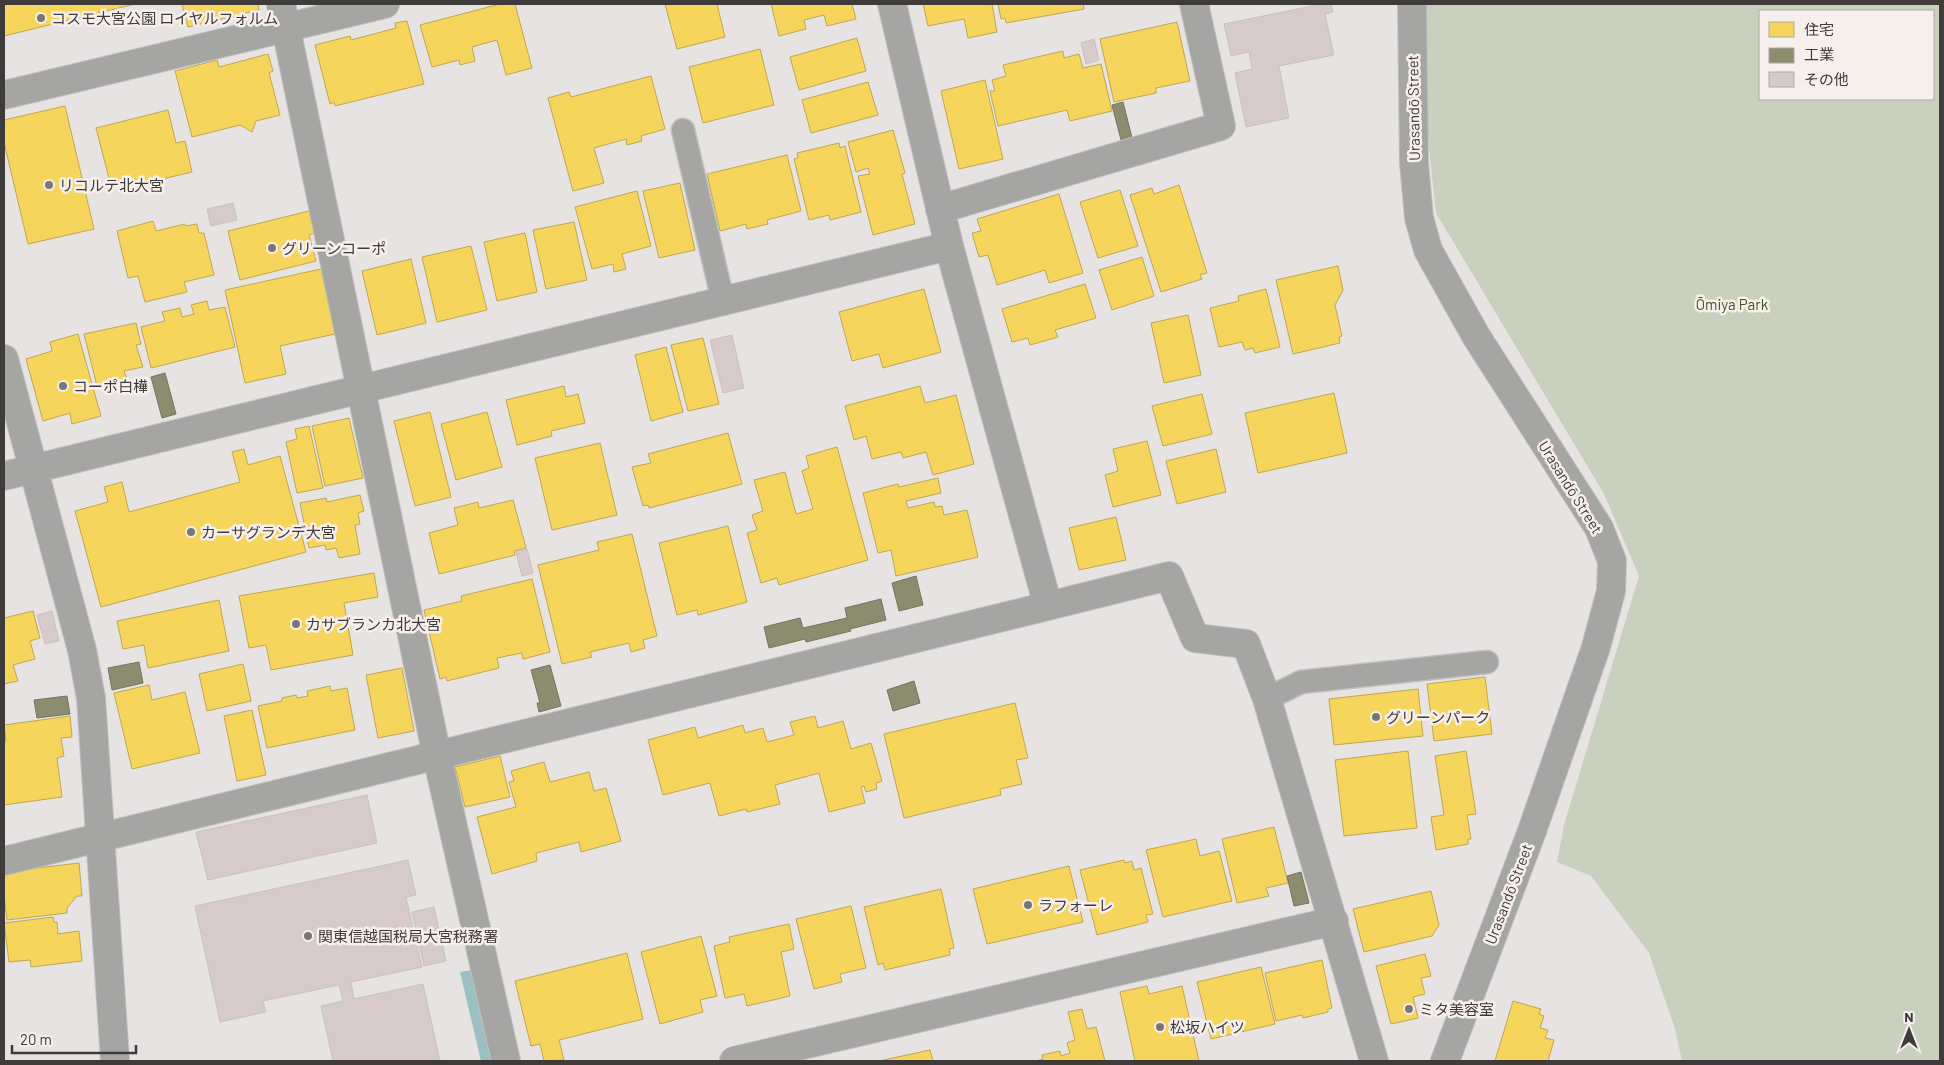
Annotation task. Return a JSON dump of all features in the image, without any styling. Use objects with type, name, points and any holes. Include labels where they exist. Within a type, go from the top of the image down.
[{"type":"street","points":[[4,95],[283,16],[385,4]]},
{"type":"street","points":[[892,4],[949,246],[1048,606]]},
{"type":"street","points":[[940,209],[1221,126],[1194,4]]},
{"type":"street","name":"Urasandō Street","points":[[1412,4],[1414,163],[1419,218],[1428,250],[1476,336],[1599,528],[1612,561],[1611,591],[1596,647],[1532,831],[1445,1061]]},
{"type":"street","points":[[283,16],[438,756],[506,1061]]},
{"type":"street","points":[[4,476],[949,246]]},
{"type":"street","points":[[4,359],[82,650],[91,698],[102,838],[115,1061]]},
{"type":"street","points":[[4,861],[1169,576],[1196,638],[1246,644],[1268,698],[1374,1061]]},
{"type":"street","points":[[734,1061],[1334,921]]},
{"type":"lane","points":[[682,130],[723,301]]},
{"type":"lane","points":[[1268,698],[1302,682],[1487,662]]},
{"type":"green space","name":"Ōmiya Park","points":[[1424,4],[1940,4],[1940,1061],[1682,1061],[1675,1029],[1649,953],[1591,876],[1557,862],[1564,825],[1639,576],[1604,494],[1436,213],[1426,120]]},
{"type":"water","points":[[472,970],[494,1061],[481,1061],[460,972]]},
{"type":"building: 住宅","name":"コスモ大宮公園 ロイヤルフォルム","points":[[4,4],[135,4],[4,36]]},
{"type":"building: 住宅","points":[[182,4],[258,4],[259,10],[188,27]]},
{"type":"building: 住宅","points":[[500,4],[515,4],[532,68],[506,75],[497,40],[472,47],[475,61],[460,65],[459,60],[432,67],[420,25]]},
{"type":"building: 住宅","points":[[665,4],[717,4],[725,37],[677,49]]},
{"type":"building: 住宅","points":[[771,4],[852,4],[856,19],[827,26],[824,15],[804,20],[806,29],[779,36]]},
{"type":"building: 住宅","points":[[923,4],[992,4],[997,32],[968,38],[964,19],[928,26]]},
{"type":"building: 住宅","points":[[998,4],[1083,4],[1084,9],[1006,23],[1005,18],[1001,19]]},
{"type":"building: 住宅","points":[[407,21],[424,84],[335,106],[334,102],[330,104],[315,45],[350,36],[351,40],[396,28],[395,23]]},
{"type":"building: 住宅","points":[[1177,22],[1190,81],[1156,88],[1156,93],[1114,102],[1100,39]]},
{"type":"building: 住宅","points":[[857,38],[866,71],[799,90],[790,57]]},
{"type":"building: 住宅","points":[[760,49],[774,105],[703,123],[689,67]]},
{"type":"building: 住宅","points":[[1063,51],[1064,58],[1079,54],[1083,68],[1101,64],[1112,111],[1070,121],[1067,110],[998,126],[990,91],[995,91],[992,80],[1006,76],[1003,65]]},
{"type":"building: 住宅","points":[[268,54],[273,71],[269,73],[280,115],[256,121],[252,132],[240,125],[192,137],[175,71],[217,60],[219,67]]},
{"type":"building: 住宅","points":[[651,76],[665,129],[641,136],[642,141],[627,145],[626,139],[594,148],[604,183],[573,191],[548,98],[569,92],[571,97]]},
{"type":"building: 住宅","points":[[985,80],[1003,159],[959,169],[941,91]]},
{"type":"building: 住宅","points":[[868,82],[878,115],[811,133],[802,100]]},
{"type":"building: 住宅","name":"リコルテ北大宮","points":[[65,106],[94,229],[28,244],[4,142],[4,120]]},
{"type":"building: 住宅","points":[[168,110],[176,143],[185,141],[192,172],[137,185],[136,180],[111,186],[96,128]]},
{"type":"building: 住宅","points":[[893,130],[905,173],[902,174],[915,224],[873,235],[858,176],[870,174],[868,168],[856,172],[848,142]]},
{"type":"building: 住宅","points":[[839,143],[840,148],[845,146],[861,212],[830,220],[829,215],[809,220],[794,159],[798,158],[797,153]]},
{"type":"building: 住宅","points":[[787,155],[801,211],[767,220],[768,224],[747,229],[746,224],[720,231],[707,174]]},
{"type":"building: 住宅","points":[[680,183],[695,250],[659,258],[643,191]]},
{"type":"building: 住宅","points":[[1179,185],[1207,273],[1200,275],[1202,279],[1161,292],[1130,195],[1152,188],[1154,194]]},
{"type":"building: 住宅","points":[[1120,190],[1138,246],[1098,258],[1080,202]]},
{"type":"building: 住宅","points":[[637,191],[651,246],[622,254],[626,269],[614,272],[613,264],[592,269],[575,207]]},
{"type":"building: 住宅","points":[[1059,194],[1083,273],[1049,283],[1045,270],[997,285],[988,255],[979,257],[972,233],[981,231],[977,219]]},
{"type":"building: 住宅","name":"グリーンコーポ","points":[[309,211],[315,233],[309,235],[316,261],[240,280],[228,231]]},
{"type":"building: 住宅","points":[[153,221],[156,231],[185,224],[186,226],[197,224],[199,233],[204,233],[214,275],[184,282],[187,292],[145,302],[138,276],[128,278],[117,231]]},
{"type":"building: 住宅","points":[[574,222],[587,280],[546,289],[533,230]]},
{"type":"building: 住宅","points":[[525,233],[537,292],[497,301],[484,242]]},
{"type":"building: 住宅","points":[[471,246],[487,310],[437,322],[422,257]]},
{"type":"building: 住宅","points":[[1142,257],[1154,296],[1112,310],[1099,270]]},
{"type":"building: 住宅","points":[[411,259],[426,323],[377,335],[362,271]]},
{"type":"building: 住宅","points":[[1338,266],[1343,290],[1335,305],[1342,336],[1339,337],[1340,343],[1293,354],[1276,280]]},
{"type":"building: 住宅","points":[[321,269],[335,334],[280,346],[286,374],[245,383],[225,290]]},
{"type":"building: 住宅","points":[[1085,284],[1096,318],[1055,330],[1058,337],[1030,345],[1028,338],[1012,342],[1002,309]]},
{"type":"building: 住宅","points":[[924,289],[941,352],[883,368],[879,354],[852,361],[839,312]]},
{"type":"building: 住宅","points":[[1266,289],[1280,347],[1255,353],[1253,348],[1245,350],[1242,342],[1219,347],[1210,308],[1239,301],[1238,296]]},
{"type":"building: 住宅","points":[[207,301],[209,310],[225,307],[235,347],[151,368],[141,327],[165,321],[162,312],[180,308],[182,317],[194,314],[191,305]]},
{"type":"building: 住宅","points":[[1188,315],[1201,375],[1164,383],[1151,323]]},
{"type":"building: 住宅","points":[[136,323],[141,344],[136,345],[143,367],[124,371],[127,379],[97,386],[84,334]]},
{"type":"building: 住宅","name":"コーポ白樺","points":[[78,334],[101,416],[72,424],[70,413],[43,421],[26,359],[52,351],[50,342]]},
{"type":"building: 住宅","points":[[703,338],[719,404],[688,411],[671,345]]},
{"type":"building: 住宅","points":[[666,347],[683,412],[651,421],[635,355]]},
{"type":"building: 住宅","points":[[564,386],[566,397],[578,394],[585,423],[551,431],[552,436],[517,445],[506,400]]},
{"type":"building: 住宅","points":[[920,386],[925,403],[956,395],[974,464],[933,475],[926,452],[903,458],[901,452],[872,459],[866,436],[854,440],[845,406]]},
{"type":"building: 住宅","points":[[1334,393],[1347,453],[1258,473],[1245,413]]},
{"type":"building: 住宅","points":[[1202,394],[1212,434],[1163,446],[1152,406]]},
{"type":"building: 住宅","points":[[430,412],[451,497],[415,506],[394,421]]},
{"type":"building: 住宅","points":[[487,412],[502,467],[456,480],[441,424]]},
{"type":"building: 住宅","points":[[349,418],[363,478],[325,486],[312,426]]},
{"type":"building: 住宅","points":[[309,426],[323,488],[297,493],[286,442],[297,439],[295,429]]},
{"type":"building: 住宅","points":[[728,433],[742,484],[649,508],[648,505],[643,506],[632,467],[651,463],[648,454]]},
{"type":"building: 住宅","points":[[1147,441],[1161,495],[1113,507],[1105,475],[1118,471],[1113,449]]},
{"type":"building: 住宅","points":[[600,443],[617,515],[552,530],[535,458]]},
{"type":"building: 住宅","points":[[837,447],[868,560],[779,585],[777,578],[761,583],[747,533],[757,530],[752,515],[763,511],[754,480],[785,472],[796,514],[813,509],[802,471],[809,468],[806,456]]},
{"type":"building: 住宅","name":"カーサグランデ大宮","points":[[244,449],[248,465],[280,456],[306,552],[101,607],[75,511],[108,502],[104,487],[122,482],[129,512],[240,482],[232,452]]},
{"type":"building: 住宅","points":[[1216,449],[1226,492],[1177,504],[1166,461]]},
{"type":"building: 住宅","points":[[938,478],[941,493],[906,501],[908,508],[934,502],[935,507],[942,506],[944,515],[967,510],[978,557],[896,576],[891,550],[878,553],[863,493],[898,484],[899,487]]},
{"type":"building: 住宅","points":[[360,495],[364,511],[358,513],[360,524],[355,525],[360,554],[339,558],[336,548],[326,550],[325,545],[309,548],[300,503],[326,498],[327,502]]},
{"type":"building: 住宅","points":[[513,500],[526,548],[514,551],[515,555],[439,574],[429,533],[458,525],[454,508],[478,502],[479,508]]},
{"type":"building: 住宅","points":[[1116,517],[1126,560],[1079,570],[1069,528]]},
{"type":"building: 住宅","points":[[728,526],[747,602],[698,615],[697,610],[677,615],[659,543]]},
{"type":"building: 住宅","points":[[632,534],[657,636],[643,640],[645,648],[631,652],[629,643],[590,652],[592,657],[562,664],[538,565],[599,550],[597,542]]},
{"type":"building: 住宅","name":"カサブランカ北大宮","points":[[374,573],[378,597],[344,603],[353,655],[271,670],[266,645],[249,648],[239,596]]},
{"type":"building: 住宅","points":[[532,579],[550,652],[523,659],[522,653],[497,658],[499,668],[447,681],[446,677],[440,679],[424,610],[462,601],[461,596]]},
{"type":"building: 住宅","points":[[219,600],[229,651],[148,668],[144,645],[123,649],[117,621]]},
{"type":"building: 住宅","points":[[33,611],[40,638],[30,641],[35,659],[13,665],[18,681],[4,684],[4,618]]},
{"type":"building: 住宅","points":[[243,664],[251,701],[207,711],[199,674]]},
{"type":"building: 住宅","points":[[402,668],[414,731],[378,738],[366,675]]},
{"type":"building: 住宅","points":[[1485,677],[1492,734],[1434,741],[1427,684]]},
{"type":"building: 住宅","points":[[149,685],[152,700],[185,692],[200,753],[132,769],[114,693]]},
{"type":"building: 住宅","points":[[330,686],[331,691],[347,688],[355,730],[267,748],[258,706],[282,701],[282,698],[296,695],[297,698],[308,696],[307,691]]},
{"type":"building: 住宅","name":"グリーンパーク","points":[[1418,689],[1423,736],[1334,745],[1329,699]]},
{"type":"building: 住宅","points":[[1015,703],[1028,758],[1016,760],[1022,784],[1000,789],[1001,795],[904,818],[884,734]]},
{"type":"building: 住宅","points":[[252,710],[266,775],[237,781],[224,716]]},
{"type":"building: 住宅","points":[[70,716],[72,737],[61,738],[64,756],[57,758],[62,797],[4,805],[4,741],[6,741],[4,725]]},
{"type":"building: 住宅","points":[[815,716],[818,728],[843,721],[851,749],[871,743],[882,781],[876,783],[877,789],[866,792],[864,786],[861,787],[865,803],[829,812],[819,773],[775,785],[780,804],[747,812],[746,809],[719,816],[710,783],[663,795],[648,740],[695,727],[698,738],[743,725],[745,733],[763,728],[767,742],[794,735],[790,722]]},
{"type":"building: 住宅","points":[[1408,751],[1417,828],[1344,836],[1335,760]]},
{"type":"building: 住宅","points":[[1466,751],[1476,814],[1467,815],[1471,839],[1468,839],[1468,844],[1436,850],[1431,817],[1444,815],[1435,756]]},
{"type":"building: 住宅","points":[[500,756],[510,797],[465,807],[455,767]]},
{"type":"building: 住宅","points":[[544,762],[550,782],[589,772],[594,791],[606,788],[621,841],[581,852],[579,842],[536,853],[537,861],[492,874],[477,817],[516,807],[509,782],[514,781],[511,771]]},
{"type":"building: 住宅","points":[[1274,827],[1288,883],[1266,888],[1269,896],[1237,903],[1222,839]]},
{"type":"building: 住宅","points":[[1196,839],[1200,856],[1219,851],[1232,901],[1163,917],[1146,850]]},
{"type":"building: 住宅","points":[[1124,860],[1125,863],[1132,861],[1134,870],[1141,868],[1153,914],[1146,915],[1148,922],[1097,935],[1080,870]]},
{"type":"building: 住宅","points":[[79,863],[82,896],[77,896],[67,908],[67,913],[7,920],[4,872]]},
{"type":"building: 住宅","name":"ラフォーレ","points":[[1069,866],[1083,922],[987,944],[973,889]]},
{"type":"building: 住宅","points":[[941,889],[954,948],[949,949],[950,955],[885,970],[883,963],[878,965],[864,907]]},
{"type":"building: 住宅","points":[[1431,891],[1439,925],[1432,936],[1364,952],[1353,909]]},
{"type":"building: 住宅","points":[[851,906],[866,968],[840,974],[842,982],[814,989],[796,919]]},
{"type":"building: 住宅","points":[[53,917],[54,922],[57,922],[58,934],[79,931],[82,961],[31,967],[30,960],[9,962],[4,923]]},
{"type":"building: 住宅","points":[[789,924],[794,949],[781,952],[790,996],[747,1006],[744,994],[725,998],[714,946],[730,942],[729,937]]},
{"type":"building: 住宅","points":[[701,936],[717,996],[700,1000],[703,1012],[660,1024],[641,952]]},
{"type":"building: 住宅","points":[[627,953],[643,1019],[559,1040],[564,1060],[544,1061],[540,1044],[531,1046],[515,981]]},
{"type":"building: 住宅","points":[[1425,954],[1431,976],[1421,978],[1425,994],[1413,997],[1418,1018],[1391,1024],[1376,966]]},
{"type":"building: 住宅","points":[[1322,960],[1332,1008],[1328,1009],[1328,1012],[1303,1018],[1302,1015],[1276,1021],[1265,973]]},
{"type":"building: 住宅","points":[[1261,967],[1275,1024],[1211,1039],[1197,982]]},
{"type":"building: 住宅","name":"松坂ハイツ","points":[[1147,986],[1149,994],[1182,986],[1199,1061],[1135,1061],[1120,992]]},
{"type":"building: 住宅","points":[[1513,1001],[1541,1009],[1539,1014],[1544,1016],[1540,1028],[1548,1030],[1545,1038],[1554,1040],[1548,1061],[1495,1061]]},
{"type":"building: 住宅","points":[[1082,1009],[1087,1029],[1096,1027],[1105,1061],[1036,1061],[1043,1059],[1042,1055],[1060,1051],[1061,1056],[1070,1053],[1067,1043],[1075,1040],[1068,1012]]},
{"type":"building: 住宅","points":[[930,1050],[933,1061],[879,1061]]},
{"type":"building: 工業","points":[[1123,102],[1132,138],[1121,140],[1112,105]]},
{"type":"building: 工業","points":[[165,373],[176,414],[162,418],[151,377]]},
{"type":"building: 工業","points":[[916,576],[923,605],[899,611],[892,583]]},
{"type":"building: 工業","points":[[881,599],[886,620],[806,642],[805,639],[769,648],[764,627],[800,618],[803,628],[847,618],[845,608]]},
{"type":"building: 工業","points":[[139,662],[143,683],[112,690],[108,668]]},
{"type":"building: 工業","points":[[550,665],[561,706],[539,712],[537,703],[540,703],[531,670]]},
{"type":"building: 工業","points":[[914,681],[920,703],[893,711],[887,690]]},
{"type":"building: 工業","points":[[67,696],[70,714],[37,718],[34,700]]},
{"type":"building: 工業","points":[[1301,872],[1309,903],[1294,906],[1287,876]]},
{"type":"building: その他","points":[[1312,4],[1331,4],[1333,12],[1325,14],[1334,55],[1279,66],[1289,118],[1246,127],[1235,73],[1252,69],[1249,52],[1231,56],[1224,24],[1312,6]]},
{"type":"building: その他","points":[[1094,39],[1099,60],[1086,64],[1081,43]]},
{"type":"building: その他","points":[[233,203],[237,220],[211,226],[207,209]]},
{"type":"building: その他","points":[[732,335],[744,388],[723,393],[710,340]]},
{"type":"building: その他","points":[[527,549],[533,573],[522,576],[516,552]]},
{"type":"building: その他","points":[[52,611],[59,641],[45,644],[37,615]]},
{"type":"building: その他","points":[[367,795],[377,843],[208,880],[196,832]]},
{"type":"building: その他","name":"関東信越国税局大宮税務署","points":[[408,860],[416,895],[406,897],[422,967],[351,982],[354,999],[423,984],[440,1061],[333,1061],[321,1006],[343,1001],[339,985],[263,1001],[266,1012],[220,1022],[195,906]]},
{"type":"building: その他","points":[[434,907],[446,961],[424,966],[412,912]]},
{"type":"place","name":"コスモ大宮公園 ロイヤルフォルム","points":[[41,18]]},
{"type":"place","name":"リコルテ北大宮","points":[[49,185]]},
{"type":"place","name":"グリーンコーポ","points":[[272,248]]},
{"type":"place","name":"コーポ白樺","points":[[63,386]]},
{"type":"place","name":"カーサグランデ大宮","points":[[191,532]]},
{"type":"place","name":"カサブランカ北大宮","points":[[296,624]]},
{"type":"place","name":"グリーンパーク","points":[[1376,717]]},
{"type":"place","name":"ラフォーレ","points":[[1028,905]]},
{"type":"place","name":"関東信越国税局大宮税務署","points":[[308,936]]},
{"type":"place","name":"ミタ美容室","points":[[1409,1009]]},
{"type":"place","name":"松坂ハイツ","points":[[1160,1027]]}]
